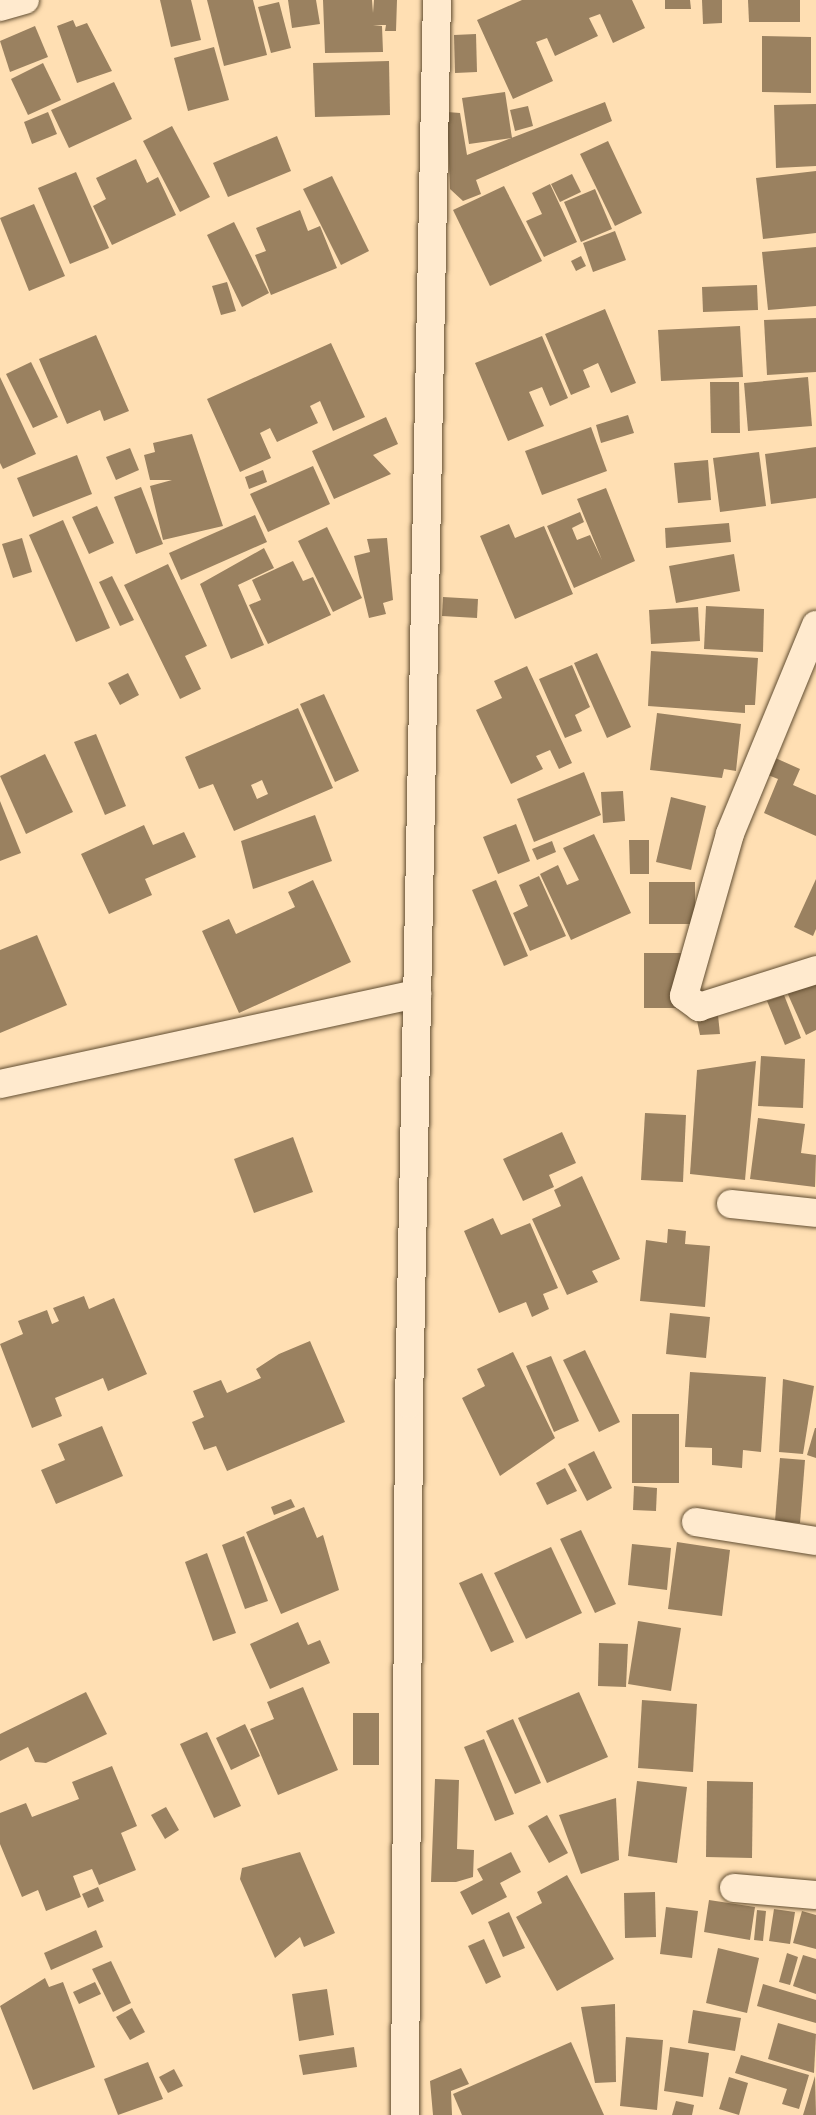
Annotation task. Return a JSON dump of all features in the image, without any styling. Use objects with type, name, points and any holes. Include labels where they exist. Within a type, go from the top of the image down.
[{"type":"street","points":[[0,7],[25,0]]},
{"type":"street","points":[[405,2115],[417,994],[437,0]]},
{"type":"street","points":[[816,625],[730,834],[684,996],[699,1007],[816,970]]},
{"type":"street","points":[[0,1084],[417,994]]},
{"type":"street","points":[[731,1204],[816,1213]]},
{"type":"street","points":[[696,1522],[816,1541]]},
{"type":"street","points":[[734,1888],[816,1895]]},
{"type":"building","points":[[160,0],[191,0],[201,40],[171,47]]},
{"type":"building","points":[[207,0],[253,0],[267,55],[224,66]]},
{"type":"building","points":[[288,0],[316,0],[320,24],[292,28]]},
{"type":"building","points":[[323,0],[372,0],[373,13],[374,0],[397,0],[396,31],[385,31],[386,25],[373,25],[382,26],[383,52],[325,53]]},
{"type":"building","points":[[522,0],[632,0],[645,28],[613,43],[600,14],[589,18],[598,36],[555,56],[547,38],[536,42],[553,81],[513,99],[477,20]]},
{"type":"building","points":[[665,0],[690,0],[691,9],[665,9]]},
{"type":"building","points":[[702,0],[722,0],[722,23],[703,24]]},
{"type":"building","points":[[748,0],[800,0],[800,22],[749,22]]},
{"type":"building","points":[[279,2],[291,48],[271,53],[258,7]]},
{"type":"building","points":[[73,20],[76,27],[87,23],[112,71],[77,83],[57,26]]},
{"type":"building","points":[[35,26],[48,57],[10,72],[0,41]]},
{"type":"building","points":[[476,34],[477,72],[455,73],[454,35]]},
{"type":"building","points":[[762,36],[811,37],[811,93],[762,92]]},
{"type":"building","points":[[214,47],[229,100],[188,111],[174,58]]},
{"type":"building","points":[[389,61],[390,115],[315,117],[313,63]]},
{"type":"building","points":[[43,63],[61,100],[28,115],[11,79]]},
{"type":"building","points":[[114,82],[132,119],[69,148],[51,110]]},
{"type":"building","points":[[505,92],[512,138],[469,144],[462,98]]},
{"type":"building","points":[[605,102],[612,121],[476,180],[481,194],[463,201],[450,189],[447,112],[460,113],[467,155]]},
{"type":"building","points":[[816,104],[816,166],[776,168],[774,105]]},
{"type":"building","points":[[528,106],[533,126],[515,131],[510,110]]},
{"type":"building","points":[[48,112],[57,134],[32,144],[24,122]]},
{"type":"building","points":[[172,126],[210,197],[180,212],[143,141]]},
{"type":"building","points":[[277,136],[291,171],[228,197],[213,163]]},
{"type":"building","points":[[608,141],[642,213],[615,226],[580,154]]},
{"type":"building","points":[[136,159],[147,183],[158,177],[176,215],[112,245],[93,206],[106,199],[96,178]]},
{"type":"building","points":[[816,171],[816,233],[763,239],[756,178]]},
{"type":"building","points":[[76,172],[109,248],[70,264],[38,188]]},
{"type":"building","points":[[572,174],[581,192],[560,202],[551,184]]},
{"type":"building","points":[[332,176],[369,251],[341,265],[303,189]]},
{"type":"building","points":[[550,184],[577,242],[544,257],[526,221],[542,214],[532,193]]},
{"type":"building","points":[[504,186],[542,261],[490,286],[453,210]]},
{"type":"building","points":[[595,189],[612,229],[581,242],[564,202]]},
{"type":"building","points":[[34,204],[65,276],[29,291],[0,218]]},
{"type":"building","points":[[300,210],[308,231],[320,226],[337,268],[271,295],[255,255],[266,251],[256,228]]},
{"type":"building","points":[[234,222],[269,293],[242,307],[207,235]]},
{"type":"building","points":[[615,231],[626,260],[593,272],[583,243]]},
{"type":"building","points":[[816,247],[816,306],[768,310],[762,252]]},
{"type":"building","points":[[581,256],[586,266],[576,271],[571,261]]},
{"type":"building","points":[[227,282],[236,311],[221,315],[212,286]]},
{"type":"building","points":[[757,285],[758,310],[703,312],[702,287]]},
{"type":"building","points":[[605,309],[636,383],[611,393],[598,363],[583,370],[590,387],[571,395],[545,334]]},
{"type":"building","points":[[816,318],[816,372],[767,375],[764,320]]},
{"type":"building","points":[[740,326],[743,377],[661,381],[658,330]]},
{"type":"building","points":[[96,335],[129,411],[104,421],[100,410],[67,424],[39,359]]},
{"type":"building","points":[[542,336],[568,398],[550,406],[542,387],[529,392],[544,426],[508,441],[475,363]]},
{"type":"building","points":[[331,343],[365,417],[333,431],[320,401],[310,406],[318,423],[277,442],[270,428],[260,433],[271,458],[240,472],[207,399]]},
{"type":"building","points":[[31,362],[58,417],[33,428],[6,374]]},
{"type":"building","points":[[0,377],[36,454],[3,469],[0,463]]},
{"type":"building","points":[[808,377],[812,426],[748,431],[744,383]]},
{"type":"building","points":[[710,382],[739,382],[740,433],[711,433]]},
{"type":"building","points":[[628,415],[634,433],[601,443],[596,425]]},
{"type":"building","points":[[386,417],[398,444],[373,455],[391,474],[334,499],[312,451]]},
{"type":"building","points":[[591,427],[607,471],[542,495],[525,451]]},
{"type":"building","points":[[192,434],[223,526],[163,540],[150,486],[172,480],[150,480],[144,455],[155,452],[153,443]]},
{"type":"building","points":[[816,447],[816,498],[771,504],[765,454]]},
{"type":"building","points":[[130,448],[139,470],[116,480],[106,457]]},
{"type":"building","points":[[759,452],[766,506],[720,512],[713,458]]},
{"type":"building","points":[[77,455],[92,494],[33,517],[17,478]]},
{"type":"building","points":[[708,460],[711,500],[678,503],[674,463]]},
{"type":"building","points":[[313,466],[330,504],[268,532],[250,494]]},
{"type":"building","points":[[263,470],[267,482],[249,489],[245,477]]},
{"type":"building","points":[[141,487],[163,544],[136,554],[114,497]]},
{"type":"building","points":[[606,488],[635,561],[574,588],[547,526],[580,512],[584,522],[572,528],[577,540],[590,535],[602,560],[577,499]]},
{"type":"building","points":[[97,506],[114,543],[89,554],[72,517]]},
{"type":"building","points":[[255,515],[267,542],[181,580],[169,553]]},
{"type":"building","points":[[63,520],[110,628],[76,642],[29,535]]},
{"type":"building","points":[[729,523],[731,542],[666,548],[665,528]]},
{"type":"building","points":[[509,524],[515,538],[544,526],[573,594],[515,619],[480,536]]},
{"type":"building","points":[[327,527],[362,598],[333,612],[298,541]]},
{"type":"building","points":[[22,538],[32,572],[13,578],[2,544]]},
{"type":"building","points":[[387,538],[393,600],[383,603],[386,614],[369,618],[354,556],[370,552],[367,539]]},
{"type":"building","points":[[264,548],[274,568],[238,585],[264,645],[231,659],[200,584]]},
{"type":"building","points":[[734,554],[740,591],[676,603],[669,566]]},
{"type":"building","points":[[293,561],[303,581],[313,577],[331,615],[268,644],[249,605],[261,600],[252,580]]},
{"type":"building","points":[[168,564],[207,646],[185,656],[201,689],[180,699],[124,585]]},
{"type":"building","points":[[112,576],[134,620],[120,626],[99,582]]},
{"type":"building","points":[[443,597],[478,599],[477,618],[442,616]]},
{"type":"building","points":[[706,606],[764,609],[763,652],[704,649]]},
{"type":"building","points":[[698,607],[700,641],[651,644],[649,610]]},
{"type":"building","points":[[651,651],[758,658],[755,705],[745,705],[745,713],[648,706]]},
{"type":"building","points":[[597,653],[631,727],[607,738],[574,663]]},
{"type":"building","points":[[572,665],[590,707],[575,715],[582,731],[565,738],[539,679]]},
{"type":"building","points":[[527,666],[572,763],[559,769],[550,750],[536,756],[543,769],[511,784],[476,710],[502,698],[494,681]]},
{"type":"building","points":[[128,673],[139,695],[120,705],[108,683]]},
{"type":"building","points":[[324,694],[359,771],[335,782],[300,704]]},
{"type":"building","points":[[298,708],[333,788],[234,831],[213,784],[199,789],[185,757]],"holes":[[[262,780],[268,794],[257,799],[251,785]]]},
{"type":"building","points":[[657,713],[741,724],[736,771],[724,769],[722,778],[650,770]]},
{"type":"building","points":[[96,734],[126,806],[105,815],[74,742]]},
{"type":"building","points":[[45,754],[73,812],[26,834],[0,776]]},
{"type":"building","points":[[771,756],[800,769],[793,785],[816,795],[816,836],[764,813],[778,779],[763,773]]},
{"type":"building","points":[[584,772],[601,815],[534,842],[517,799]]},
{"type":"building","points":[[623,791],[625,821],[603,823],[601,792]]},
{"type":"building","points":[[671,797],[706,806],[691,870],[656,862]]},
{"type":"building","points":[[0,801],[21,853],[0,861]]},
{"type":"building","points":[[315,815],[332,861],[253,889],[241,841]]},
{"type":"building","points":[[516,824],[530,861],[498,874],[483,837]]},
{"type":"building","points":[[144,825],[153,845],[184,832],[196,857],[145,879],[152,895],[109,914],[81,854]]},
{"type":"building","points":[[594,834],[631,913],[571,940],[540,874],[558,865],[567,885],[579,880],[563,848]]},
{"type":"building","points":[[629,840],[649,840],[649,874],[630,874]]},
{"type":"building","points":[[552,841],[556,852],[537,860],[532,849]]},
{"type":"building","points":[[539,876],[566,936],[530,951],[513,913],[528,906],[519,885]]},
{"type":"building","points":[[816,879],[816,929],[813,936],[794,927]]},
{"type":"building","points":[[313,880],[351,962],[239,1013],[202,931],[229,919],[236,934],[295,907],[288,892]]},
{"type":"building","points":[[496,880],[528,956],[504,966],[472,890]]},
{"type":"building","points":[[649,882],[695,882],[695,924],[649,924]]},
{"type":"building","points":[[37,935],[67,1005],[0,1033],[0,950]]},
{"type":"building","points":[[644,953],[681,953],[676,1008],[644,1008]]},
{"type":"building","points":[[816,977],[816,1030],[806,1035],[786,990]]},
{"type":"building","points":[[784,995],[801,1038],[785,1045],[767,1001]]},
{"type":"building","points":[[717,1006],[720,1034],[700,1035],[695,1011]]},
{"type":"building","points":[[761,1056],[805,1059],[803,1108],[758,1106]]},
{"type":"building","points":[[756,1061],[745,1180],[690,1174],[697,1070]]},
{"type":"building","points":[[645,1113],[686,1115],[683,1182],[641,1180]]},
{"type":"building","points":[[758,1118],[805,1124],[801,1153],[816,1155],[815,1187],[750,1179]]},
{"type":"building","points":[[562,1132],[576,1163],[549,1175],[554,1187],[523,1201],[503,1159]]},
{"type":"building","points":[[293,1137],[313,1192],[254,1213],[234,1159]]},
{"type":"building","points":[[582,1176],[620,1259],[592,1271],[598,1282],[567,1295],[532,1219],[561,1206],[554,1190]]},
{"type":"building","points":[[493,1218],[501,1235],[530,1223],[558,1288],[543,1294],[549,1309],[532,1317],[526,1302],[499,1313],[464,1231]]},
{"type":"building","points":[[668,1229],[686,1231],[685,1244],[710,1246],[705,1307],[640,1301],[646,1240],[667,1243]]},
{"type":"building","points":[[84,1296],[89,1309],[114,1298],[147,1374],[108,1391],[103,1378],[55,1398],[62,1416],[32,1428],[0,1344],[23,1334],[18,1321],[47,1310],[52,1324],[59,1321],[53,1308]]},
{"type":"building","points":[[670,1313],[710,1317],[706,1358],[666,1354]]},
{"type":"building","points":[[310,1341],[345,1422],[227,1471],[216,1446],[204,1450],[192,1422],[204,1417],[193,1391],[221,1380],[227,1393],[261,1378],[256,1369],[279,1354]]},
{"type":"building","points":[[585,1350],[620,1422],[599,1432],[563,1360]]},
{"type":"building","points":[[513,1352],[555,1438],[500,1476],[462,1398],[485,1386],[477,1369]]},
{"type":"building","points":[[551,1356],[579,1421],[554,1432],[526,1366]]},
{"type":"building","points":[[690,1372],[766,1377],[761,1452],[743,1450],[742,1468],[712,1465],[712,1448],[685,1447]]},
{"type":"building","points":[[783,1379],[814,1386],[803,1454],[779,1452]]},
{"type":"building","points":[[632,1414],[679,1414],[679,1483],[632,1483]]},
{"type":"building","points":[[102,1426],[123,1476],[56,1504],[41,1470],[65,1460],[58,1444]]},
{"type":"building","points":[[816,1428],[816,1458],[807,1455]]},
{"type":"building","points":[[594,1451],[612,1488],[587,1501],[568,1464]]},
{"type":"building","points":[[780,1458],[805,1460],[800,1523],[775,1521]]},
{"type":"building","points":[[565,1468],[577,1491],[547,1505],[536,1483]]},
{"type":"building","points":[[634,1486],[657,1488],[656,1511],[633,1510]]},
{"type":"building","points":[[291,1499],[295,1507],[274,1515],[271,1507]]},
{"type":"building","points":[[304,1507],[317,1538],[323,1535],[339,1590],[281,1614],[246,1532]]},
{"type":"building","points":[[581,1530],[616,1604],[595,1613],[560,1539]]},
{"type":"building","points":[[244,1536],[268,1601],[245,1609],[222,1545]]},
{"type":"building","points":[[677,1542],[730,1550],[722,1616],[668,1609]]},
{"type":"building","points":[[632,1544],[671,1548],[667,1590],[628,1585]]},
{"type":"building","points":[[551,1547],[582,1613],[526,1639],[494,1573]]},
{"type":"building","points":[[207,1553],[236,1633],[213,1641],[185,1562]]},
{"type":"building","points":[[482,1573],[514,1642],[491,1652],[459,1583]]},
{"type":"building","points":[[638,1621],[681,1628],[671,1691],[628,1684]]},
{"type":"building","points":[[298,1622],[308,1645],[320,1640],[330,1663],[270,1689],[250,1644]]},
{"type":"building","points":[[599,1643],[628,1644],[626,1687],[598,1686]]},
{"type":"building","points":[[303,1687],[338,1770],[278,1795],[250,1729],[274,1719],[267,1702]]},
{"type":"building","points":[[86,1692],[107,1734],[46,1763],[35,1762],[28,1747],[0,1761],[0,1734]]},
{"type":"building","points":[[579,1692],[608,1757],[547,1783],[518,1718]]},
{"type":"building","points":[[642,1700],[697,1704],[693,1772],[638,1768]]},
{"type":"building","points":[[353,1713],[379,1713],[379,1765],[353,1765]]},
{"type":"building","points":[[513,1719],[541,1783],[515,1794],[486,1731]]},
{"type":"building","points":[[245,1724],[260,1756],[231,1770],[216,1738]]},
{"type":"building","points":[[207,1732],[241,1806],[214,1818],[180,1744]]},
{"type":"building","points":[[484,1739],[514,1814],[495,1821],[464,1747]]},
{"type":"building","points":[[112,1766],[137,1826],[121,1833],[136,1870],[99,1885],[92,1869],[73,1876],[81,1897],[46,1911],[38,1890],[22,1897],[0,1844],[0,1813],[26,1803],[32,1817],[79,1799],[72,1782]]},
{"type":"building","points":[[435,1779],[459,1780],[457,1849],[474,1850],[473,1877],[456,1882],[431,1882]]},
{"type":"building","points":[[637,1781],[687,1787],[677,1863],[628,1856]]},
{"type":"building","points":[[707,1781],[753,1782],[752,1858],[706,1857]]},
{"type":"building","points":[[616,1798],[619,1860],[581,1874],[559,1815]]},
{"type":"building","points":[[166,1807],[179,1830],[165,1839],[151,1815]]},
{"type":"building","points":[[547,1815],[568,1853],[549,1863],[528,1826]]},
{"type":"building","points":[[300,1852],[335,1933],[304,1947],[300,1937],[275,1958],[240,1879],[242,1868]]},
{"type":"building","points":[[511,1852],[521,1872],[500,1883],[507,1897],[472,1915],[460,1892],[483,1880],[477,1869]]},
{"type":"building","points":[[567,1875],[614,1959],[557,1991],[516,1917],[542,1903],[537,1892]]},
{"type":"building","points":[[98,1887],[104,1901],[88,1908],[82,1894]]},
{"type":"building","points":[[655,1892],[656,1937],[625,1938],[624,1893]]},
{"type":"building","points":[[709,1900],[755,1907],[750,1940],[704,1932]]},
{"type":"building","points":[[666,1907],[698,1911],[692,1958],[660,1954]]},
{"type":"building","points":[[774,1909],[795,1912],[790,1944],[769,1941]]},
{"type":"building","points":[[757,1910],[766,1911],[763,1941],[754,1940]]},
{"type":"building","points":[[802,1911],[816,1915],[816,1949],[793,1943]]},
{"type":"building","points":[[509,1912],[525,1948],[503,1957],[488,1922]]},
{"type":"building","points":[[96,1930],[103,1947],[51,1970],[44,1953]]},
{"type":"building","points":[[484,1939],[501,1977],[486,1984],[468,1946]]},
{"type":"building","points":[[718,1948],[759,1958],[747,2013],[706,2003]]},
{"type":"building","points":[[787,1953],[798,1957],[790,1985],[779,1982]]},
{"type":"building","points":[[803,1955],[816,1959],[816,1994],[793,1986]]},
{"type":"building","points":[[111,1961],[131,2003],[113,2012],[92,1969]]},
{"type":"building","points":[[45,1978],[49,1987],[63,1982],[95,2067],[33,2090],[0,2006]]},
{"type":"building","points":[[95,1982],[101,1994],[79,2004],[73,1992]]},
{"type":"building","points":[[763,1984],[816,2000],[816,2023],[757,2006]]},
{"type":"building","points":[[327,1989],[334,2035],[299,2041],[292,1994]]},
{"type":"building","points":[[615,2004],[616,2082],[595,2083],[581,2007]]},
{"type":"building","points":[[132,2008],[145,2032],[130,2040],[116,2017]]},
{"type":"building","points":[[693,2010],[741,2018],[735,2051],[688,2043]]},
{"type":"building","points":[[778,2023],[816,2034],[814,2073],[768,2059]]},
{"type":"building","points":[[626,2037],[663,2040],[657,2110],[620,2106]]},
{"type":"building","points":[[571,2042],[604,2115],[462,2115],[453,2094]]},
{"type":"building","points":[[354,2047],[357,2067],[303,2075],[299,2055]]},
{"type":"building","points":[[670,2047],[709,2053],[703,2097],[664,2091]]},
{"type":"building","points":[[741,2055],[809,2075],[799,2109],[782,2104],[787,2089],[735,2073]]},
{"type":"building","points":[[148,2062],[163,2099],[118,2115],[104,2079]]},
{"type":"building","points":[[461,2068],[469,2084],[451,2091],[452,2115],[433,2115],[430,2081]]},
{"type":"building","points":[[174,2069],[183,2086],[168,2093],[159,2077]]},
{"type":"building","points":[[815,2076],[816,2115],[803,2115]]},
{"type":"building","points":[[729,2077],[748,2083],[739,2115],[719,2109]]},
{"type":"building","points":[[676,2101],[694,2105],[692,2115],[672,2115]]}]
